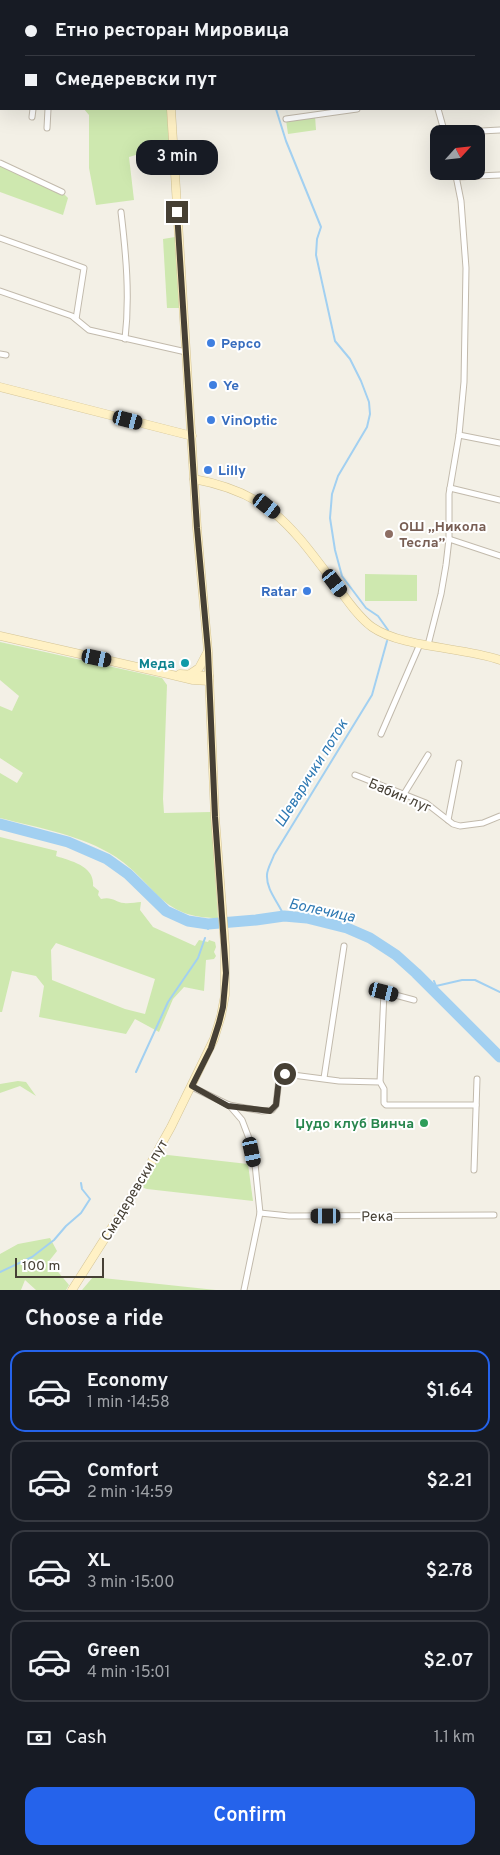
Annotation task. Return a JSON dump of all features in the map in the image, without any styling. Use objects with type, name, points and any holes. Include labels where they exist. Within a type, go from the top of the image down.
[{"type":"main road","name":"Смедеревски пут","points":[[72,1290],[140,1183],[192,1086],[214,1039],[223,1007],[226,973],[214,798],[208,651],[194,479],[171,110]]},
{"type":"main road","points":[[0,387],[192,436]]},
{"type":"main road","points":[[194,479],[234,489],[267,506],[297,534],[366,622],[382,632],[424,644],[479,654],[500,660]]},
{"type":"main road","points":[[0,636],[168,674],[191,678],[209,678]]},
{"type":"main road","points":[[191,678],[208,651]]},
{"type":"main road","points":[[191,678],[203,686],[210,697]]},
{"type":"street","points":[[32,118],[33,110]]},
{"type":"street","points":[[47,128],[48,110]]},
{"type":"street","points":[[286,118],[349,110]]},
{"type":"street","points":[[438,110],[442,125]]},
{"type":"street","points":[[485,131],[500,130]]},
{"type":"street","points":[[0,163],[62,192]]},
{"type":"street","points":[[485,175],[500,175]]},
{"type":"street","points":[[381,734],[424,644],[441,594],[449,539],[450,488],[459,435],[464,374],[466,277],[461,201],[456,180]]},
{"type":"street","points":[[121,212],[128,285],[125,339]]},
{"type":"street","points":[[0,238],[84,268],[76,319]]},
{"type":"street","points":[[0,291],[76,319],[80,325],[88,330],[186,352]]},
{"type":"street","points":[[459,435],[500,443]]},
{"type":"street","points":[[450,488],[500,500]]},
{"type":"street","points":[[449,539],[500,556]]},
{"type":"street","points":[[404,794],[428,755]]},
{"type":"street","points":[[448,820],[458,763]]},
{"type":"street","name":"Бабин луг","points":[[354,775],[432,806],[448,820],[460,826],[491,821],[500,816]]},
{"type":"street","points":[[324,1078],[344,946]]},
{"type":"street","points":[[414,1000],[384,992],[380,1082],[383,1085],[384,1103],[386,1105],[476,1105]]},
{"type":"street","points":[[228,1106],[270,1111],[276,1105],[279,1079],[285,1074],[355,1082],[380,1082]]},
{"type":"street","points":[[474,1170],[477,1080]]},
{"type":"street","points":[[192,1086],[228,1106],[242,1120],[250,1141],[255,1164],[260,1214],[244,1290]]},
{"type":"street","name":"Река","points":[[260,1214],[289,1216],[494,1215]]},
{"type":"green space","points":[[85,110],[171,110],[173,150],[163,147],[129,157],[134,200],[96,205],[89,168],[89,115]]},
{"type":"green space","points":[[315,116],[316,130],[288,134],[286,120]]},
{"type":"green space","points":[[0,163],[62,192],[68,198],[63,215],[0,192]]},
{"type":"green space","points":[[175,237],[179,308],[167,308],[163,239]]},
{"type":"green space","points":[[365,574],[417,575],[417,601],[365,601]]},
{"type":"green space","points":[[0,642],[162,678],[167,685],[164,813],[211,812],[218,918],[199,917],[171,906],[130,868],[103,849],[60,833],[0,818],[0,773],[17,783],[23,773],[0,758],[0,706],[12,711],[19,696],[0,680]]},
{"type":"green space","points":[[0,837],[57,851],[56,856],[81,865],[93,879],[93,886],[99,891],[98,895],[101,899],[105,898],[126,903],[141,902],[140,910],[153,927],[195,946],[199,940],[215,942],[214,952],[216,956],[214,959],[206,960],[204,991],[184,987],[173,999],[159,1032],[135,1019],[126,1034],[39,1017],[44,986],[36,976],[12,971],[2,1012],[0,1012]],"holes":[[[56,943],[155,979],[145,1014],[125,1009],[52,980],[51,950]]]},
{"type":"green space","points":[[18,1081],[26,1082],[36,1096],[20,1086],[0,1093],[0,1084]]},
{"type":"green space","points":[[159,1154],[248,1164],[253,1201],[141,1187]]},
{"type":"green space","points":[[50,1238],[57,1251],[49,1261],[69,1285],[66,1290],[36,1290],[25,1280],[21,1290],[0,1290],[0,1254],[18,1244]]},
{"type":"green space","points":[[93,1277],[216,1290],[82,1290]]},
{"type":"waterway","name":"Шеварички поток","points":[[276,110],[286,141],[321,227],[317,239],[316,255],[335,341],[350,359],[369,402],[370,414],[367,427],[338,476],[332,494],[330,518],[335,550],[342,576],[366,608],[378,616],[388,630]]},
{"type":"waterway","name":"Шеварички поток","points":[[284,916],[267,881],[269,868],[274,855],[372,695],[387,641]]},
{"type":"waterway","name":"Болечица","points":[[0,824],[68,842],[107,859],[128,874],[166,911],[188,921],[208,924],[284,916],[307,918],[347,928],[370,938],[396,955],[416,973],[500,1057]]},
{"type":"waterway","name":"Болечица","points":[[208,924],[208,929]]},
{"type":"waterway","points":[[136,1072],[168,1002],[198,958],[205,938]]},
{"type":"waterway","name":"Болечица","points":[[434,981],[436,986],[462,980],[475,980],[500,992]]},
{"type":"waterway","points":[[0,1272],[32,1257],[54,1240],[81,1213],[90,1199],[82,1189],[81,1183]]},
{"type":"place","name":"Pepco","points":[[211,343]]},
{"type":"place","name":"Ye","points":[[213,385]]},
{"type":"place","name":"VinOptic","points":[[211,420]]},
{"type":"place","name":"Lilly","points":[[208,470]]},
{"type":"place","name":"ОШ „Никола Тесла”","points":[[389,534]]},
{"type":"place","name":"Ratar","points":[[307,591]]},
{"type":"place","name":"Меда","points":[[185,663]]},
{"type":"place","name":"Џудо клуб Винча","points":[[424,1123]]},
{"type":"route","points":[[177,212],[197,528],[208,651],[215,817],[226,973],[225,995],[219,1023],[211,1048],[192,1086],[228,1106],[270,1111],[276,1105],[279,1079],[285,1074]]}]
